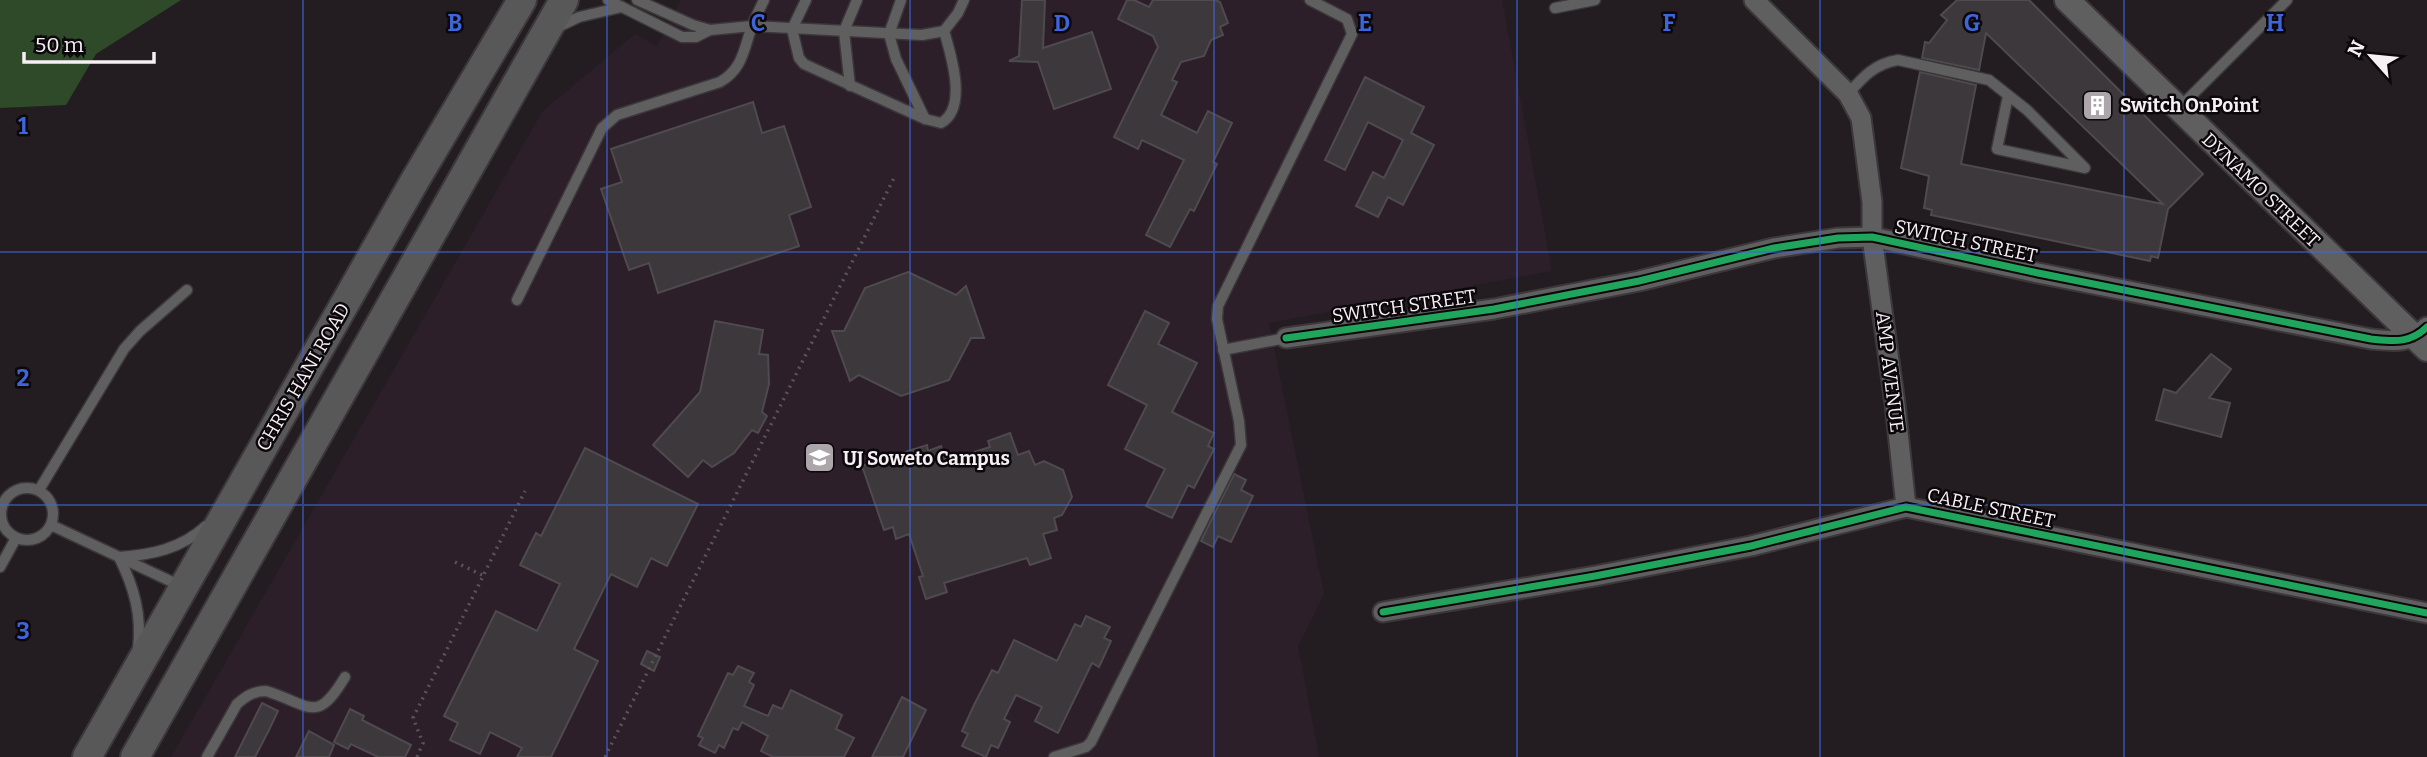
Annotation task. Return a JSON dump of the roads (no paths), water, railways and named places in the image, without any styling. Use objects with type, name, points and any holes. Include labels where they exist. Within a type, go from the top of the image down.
[{"type":"main road","name":"CHRIS HANI ROAD","points":[[87,757],[414,182],[522,0]]},
{"type":"main road","points":[[135,757],[564,0]]},
{"type":"main road","points":[[414,182],[451,202]]},
{"type":"street","points":[[1754,0],[1849,94]]},
{"type":"street","name":"DYNAMO STREET","points":[[2075,2],[2178,109],[2423,338]]},
{"type":"street","name":"AMP AVENUE","points":[[1849,94],[1861,118],[1872,202],[1872,237],[1906,507]]},
{"type":"street","name":"SWITCH STREET","points":[[1286,338],[1494,309],[1639,281],[1774,248],[1838,238],[1872,237],[2353,336],[2391,341],[2423,338]]},
{"type":"street","name":"CABLE STREET","points":[[1383,612],[1595,576],[1738,548],[1906,507],[2427,613]]},
{"type":"lane","points":[[608,0],[682,37],[696,37],[710,30],[752,26],[930,35],[944,31],[964,0]]},
{"type":"lane","points":[[637,0],[710,30]]},
{"type":"lane","points":[[517,300],[602,128],[617,115],[728,78],[743,59],[752,26],[764,0]]},
{"type":"lane","points":[[806,0],[792,29],[799,58],[804,64],[925,119],[941,123],[950,117],[956,97],[950,52],[944,31]]},
{"type":"lane","points":[[850,86],[845,32],[857,0]]},
{"type":"lane","points":[[901,0],[890,34],[896,59],[925,119]]},
{"type":"lane","points":[[1054,757],[1086,747],[1094,736],[1241,444],[1239,421],[1217,313],[1221,298],[1352,34],[1347,19],[1310,0]]},
{"type":"lane","points":[[1555,8],[1595,0]]},
{"type":"lane","points":[[2178,109],[2287,0]]},
{"type":"lane","points":[[541,40],[571,20],[622,8]]},
{"type":"lane","points":[[1849,94],[1866,74],[1883,63],[1898,60],[1989,80],[2027,110],[2085,168],[1997,149],[2008,96]]},
{"type":"lane","points":[[39,491],[124,349],[140,331],[187,290]]},
{"type":"lane","points":[[1223,350],[1286,338]]},
{"type":"lane","points":[[23,488],[39,491],[50,502],[53,518],[51,526],[32,540],[16,538],[9,533],[2,519],[4,503],[15,491],[23,488]]},
{"type":"lane","points":[[119,557],[151,555],[186,541],[230,505]]},
{"type":"lane","points":[[51,526],[183,587]]},
{"type":"lane","points":[[0,566],[16,538]]},
{"type":"lane","points":[[119,557],[137,601],[139,639],[134,674]]},
{"type":"lane","points":[[207,757],[237,704],[244,698],[266,691],[310,708],[320,708],[333,697],[345,677]]},
{"type":"place","name":"Switch OnPoint","points":[[2097,105]]},
{"type":"place","name":"UJ Soweto Campus","points":[[820,458]]}]
